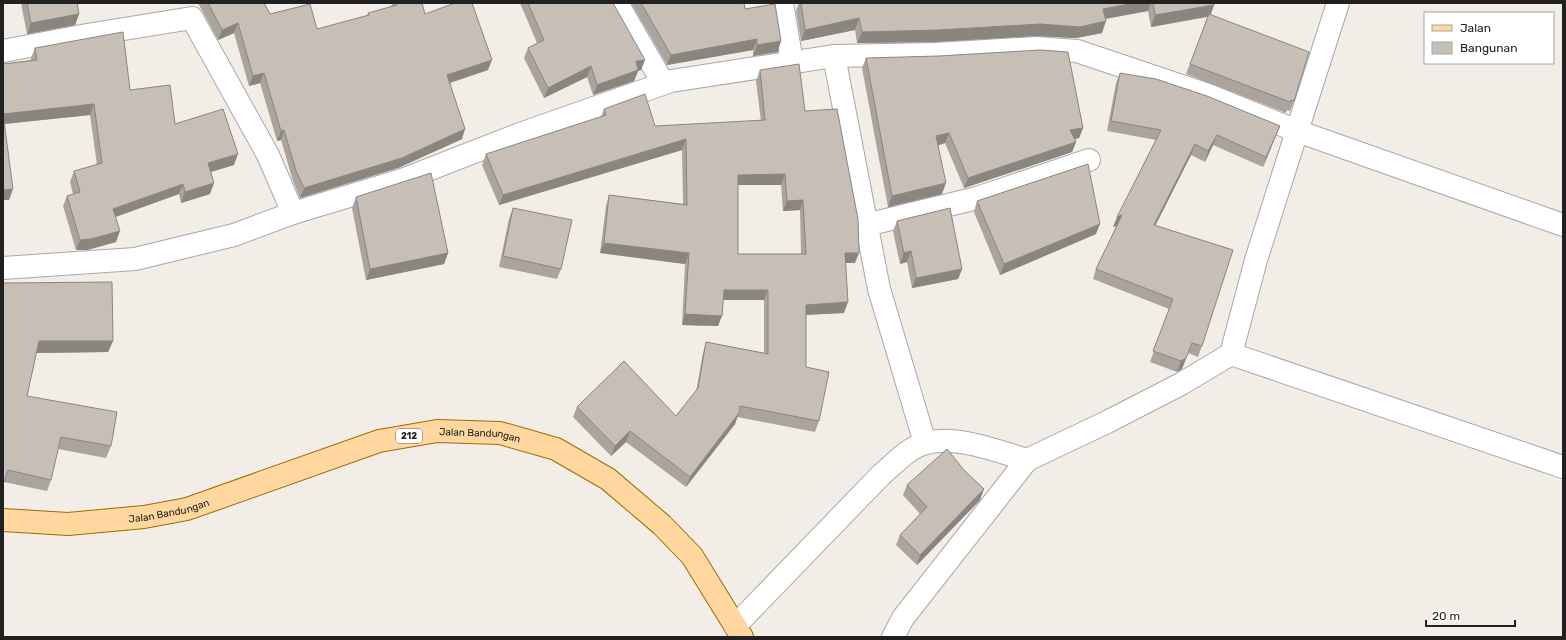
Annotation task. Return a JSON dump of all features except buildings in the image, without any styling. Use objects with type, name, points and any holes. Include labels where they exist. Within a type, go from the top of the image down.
[{"type":"main road","name":"Jalan Bandungan","points":[[3,520],[68,524],[144,517],[187,509],[379,441],[437,430],[500,433],[556,450],[608,479],[662,525],[692,556],[739,632]]},
{"type":"street","points":[[617,3],[663,83]]},
{"type":"street","points":[[782,3],[792,62]]},
{"type":"street","points":[[893,637],[903,618],[1027,460],[1108,422],[1182,384],[1231,354],[1256,260],[1338,3]]},
{"type":"street","points":[[3,51],[87,35],[186,11],[268,156],[292,213]]},
{"type":"street","points":[[3,268],[135,259],[234,235],[292,213],[402,180],[520,134],[663,83],[834,56],[934,54],[1037,48],[1077,51],[1208,95],[1297,131],[1563,225]]},
{"type":"street","points":[[834,56],[879,289],[925,443]]},
{"type":"street","points":[[866,225],[977,198],[1088,160]]},
{"type":"street","points":[[1231,354],[1563,468]]},
{"type":"street","points":[[739,632],[881,475],[905,454],[925,443],[964,442],[1027,460]]}]
